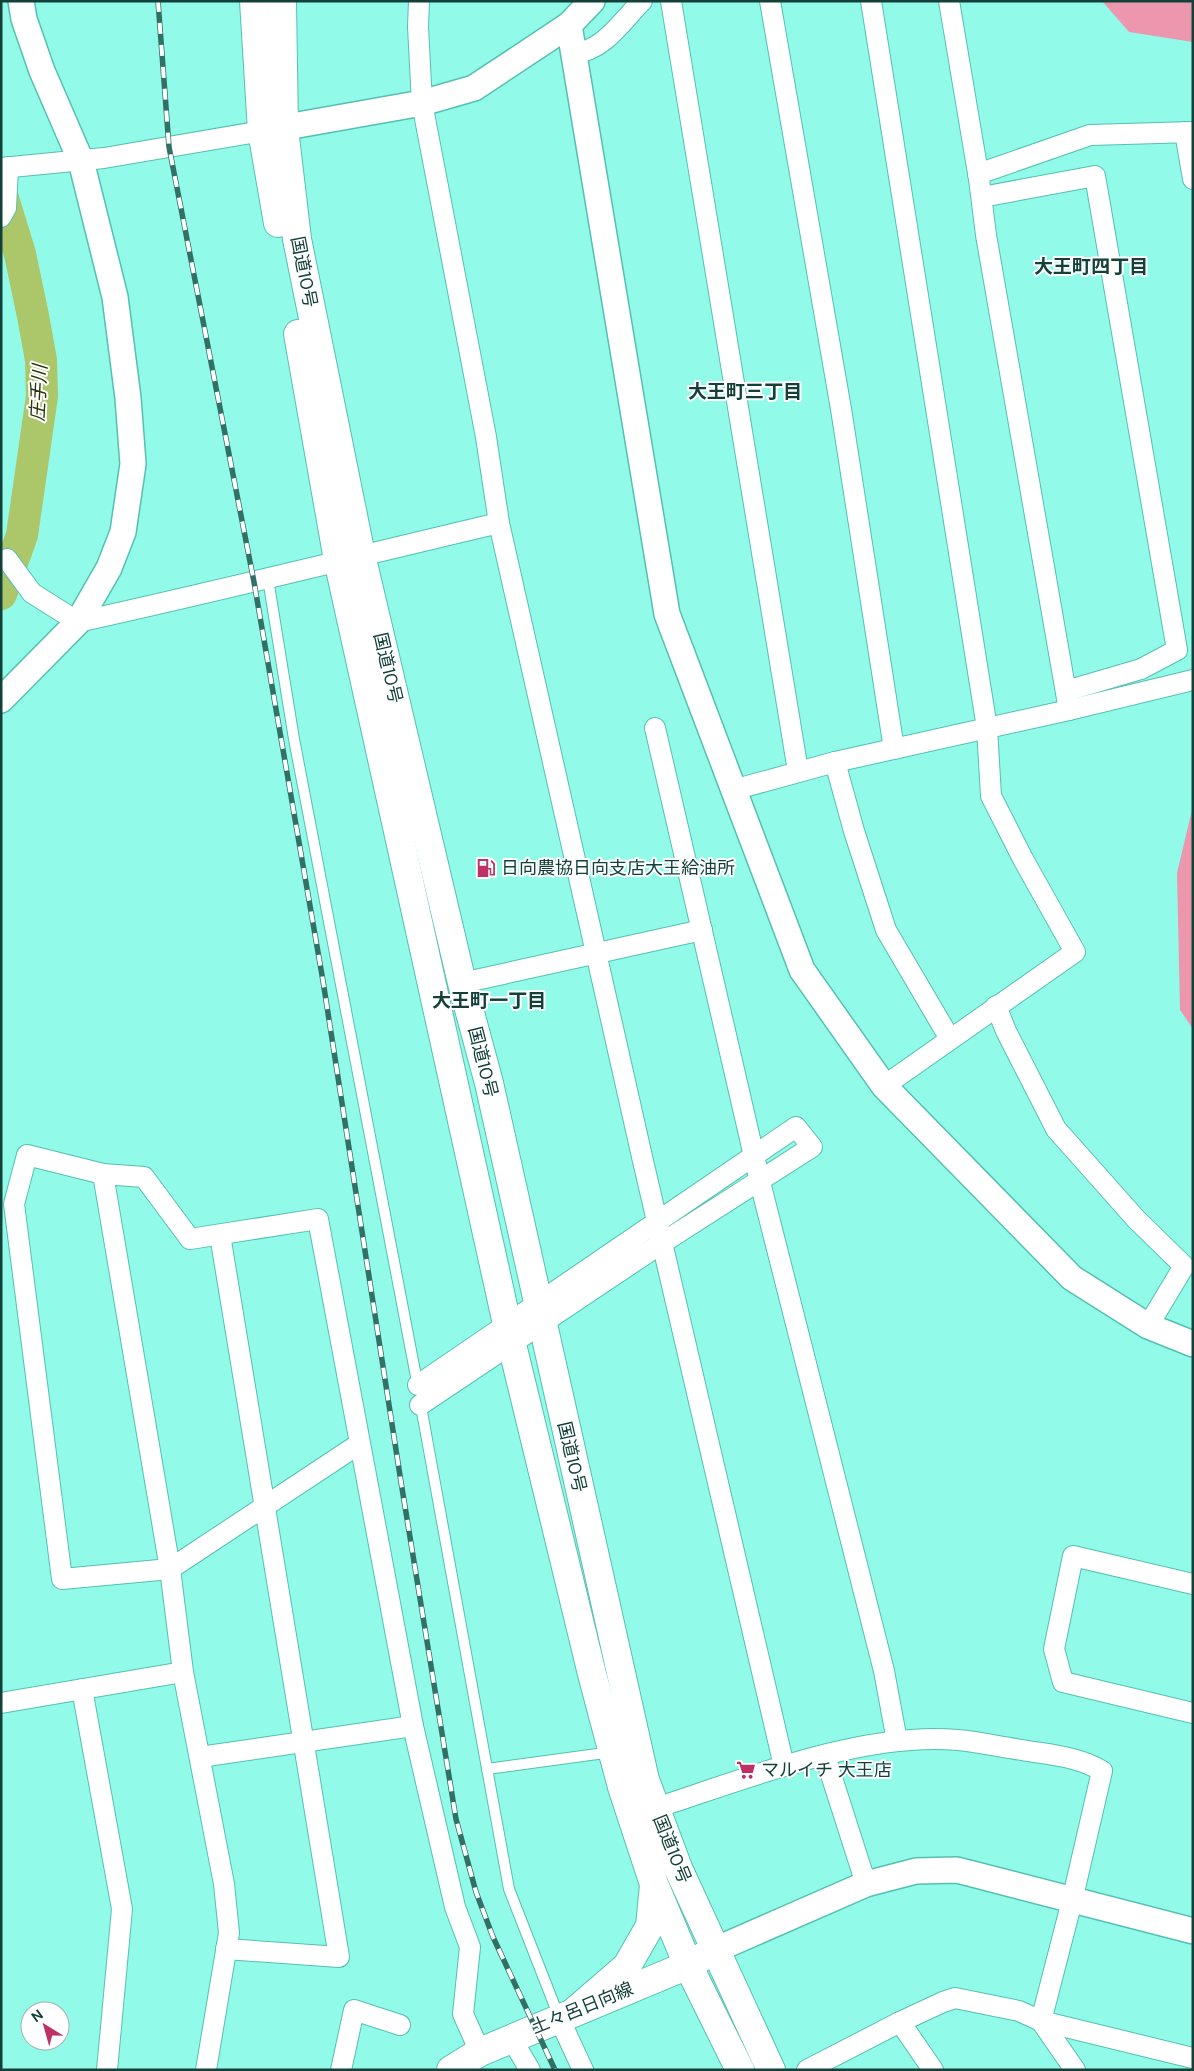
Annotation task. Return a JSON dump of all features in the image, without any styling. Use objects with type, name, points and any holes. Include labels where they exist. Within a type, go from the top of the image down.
[{"type":"main road","name":"国道10号","points":[[254,1],[273,130],[350,558],[510,1334],[622,1787],[654,1884],[688,1965],[740,2070]]},
{"type":"main road","name":"国道10号","points":[[273,130],[282,1]]},
{"type":"main road","name":"国道10号","points":[[350,558],[489,1083],[641,1761],[678,1868],[770,2070]]},
{"type":"main road","points":[[567,2015],[627,1966],[650,1926],[654,1884]]},
{"type":"main road","name":"土々呂日向線","points":[[451,2070],[480,2052],[688,1965],[715,1950]]},
{"type":"street","points":[[1,700],[78,622],[110,568],[123,532],[133,464],[128,398],[115,297],[81,161],[42,71],[24,19],[21,1]]},
{"type":"street","points":[[419,1],[418,26],[422,103],[486,437],[499,523],[657,1222],[784,1766]]},
{"type":"street","points":[[3,211],[11,167],[81,161],[273,130],[422,103],[474,88],[569,25],[592,1]]},
{"type":"street","points":[[574,52],[583,53],[595,48],[642,1]]},
{"type":"street","points":[[671,1],[798,771]]},
{"type":"street","points":[[770,1],[841,409],[894,749]]},
{"type":"street","points":[[870,1],[988,728],[991,796],[1023,859],[1075,952],[884,1086]]},
{"type":"street","points":[[949,1],[982,197],[986,235],[1067,701]]},
{"type":"street","points":[[569,25],[667,614],[802,970],[884,1086],[1072,1278],[1148,1326],[1193,1344]]},
{"type":"street","points":[[978,174],[1090,135],[1189,132],[1193,179]]},
{"type":"street","points":[[733,790],[835,762],[988,728],[1067,701],[1178,650],[1095,176],[982,197]]},
{"type":"street","points":[[7,559],[32,593],[78,622],[268,579],[499,523]]},
{"type":"street","points":[[1067,701],[1193,680]]},
{"type":"street","points":[[655,728],[760,1182],[884,1670],[897,1741]]},
{"type":"street","points":[[835,762],[854,831],[886,930],[950,1039]]},
{"type":"street","points":[[462,983],[702,930]]},
{"type":"street","points":[[996,1006],[1006,1031],[1056,1129],[1136,1219],[1184,1266],[1148,1326]]},
{"type":"street","points":[[420,1405],[657,1222],[754,1157],[796,1126],[812,1147],[662,1243],[540,1313]]},
{"type":"street","points":[[359,1444],[170,1569],[62,1579],[14,1204],[27,1155],[103,1174],[144,1178],[190,1239],[318,1218],[413,1726],[455,1907],[470,1947],[463,2014],[480,2052]]},
{"type":"street","points":[[103,1174],[170,1569],[183,1672],[224,1884],[229,1933],[206,2070]]},
{"type":"street","points":[[220,1235],[339,1957],[226,1949]]},
{"type":"street","points":[[418,1385],[510,1334]]},
{"type":"street","points":[[1193,1584],[1073,1556],[1054,1649],[1064,1682],[1193,1713]]},
{"type":"street","points":[[1,1703],[183,1672]]},
{"type":"street","points":[[82,1689],[122,1910],[107,2070]]},
{"type":"street","points":[[200,1757],[413,1726]]},
{"type":"street","points":[[656,1808],[784,1766],[897,1741],[957,1740],[1091,1764],[1102,1771],[1072,1901],[1041,2022],[1075,2070]]},
{"type":"street","points":[[825,1756],[866,1884]]},
{"type":"street","points":[[715,1950],[866,1884],[916,1870],[957,1870],[1193,1931]]},
{"type":"street","points":[[807,2070],[900,2022],[955,1998],[1019,2011],[1041,2022],[1193,2058]]},
{"type":"street","points":[[341,2070],[354,2010],[400,2025]]},
{"type":"street","points":[[567,2015],[583,2070]]},
{"type":"street","points":[[900,2022],[932,2070]]},
{"type":"street","points":[[511,2038],[530,2070]]},
{"type":"lane","points":[[268,579],[294,739],[418,1385],[420,1405],[509,1889],[567,2015]]},
{"type":"lane","points":[[487,1769],[613,1752]]},
{"type":"shaded area","points":[[1102,1],[1193,1],[1193,42],[1129,32]]},
{"type":"shaded area","points":[[1193,806],[1193,1029],[1180,1010],[1177,873]]},
{"type":"waterway","name":"庄手川","points":[[1,192],[20,254],[33,316],[41,360],[42,396],[22,535],[1,594]]},
{"type":"railway","points":[[158,1],[169,147],[254,582],[323,981],[456,1819],[476,1892],[493,1937],[555,2070]]},
{"type":"place","name":"日向農協日向支店大王給油所","points":[[486,868]]},
{"type":"place","name":"マルイチ 大王店","points":[[746,1770]]},
{"type":"district","name":"大王町四丁目","points":[[1091,266]]},
{"type":"district","name":"大王町三丁目","points":[[745,391]]},
{"type":"district","name":"大王町一丁目","points":[[489,1000]]}]
